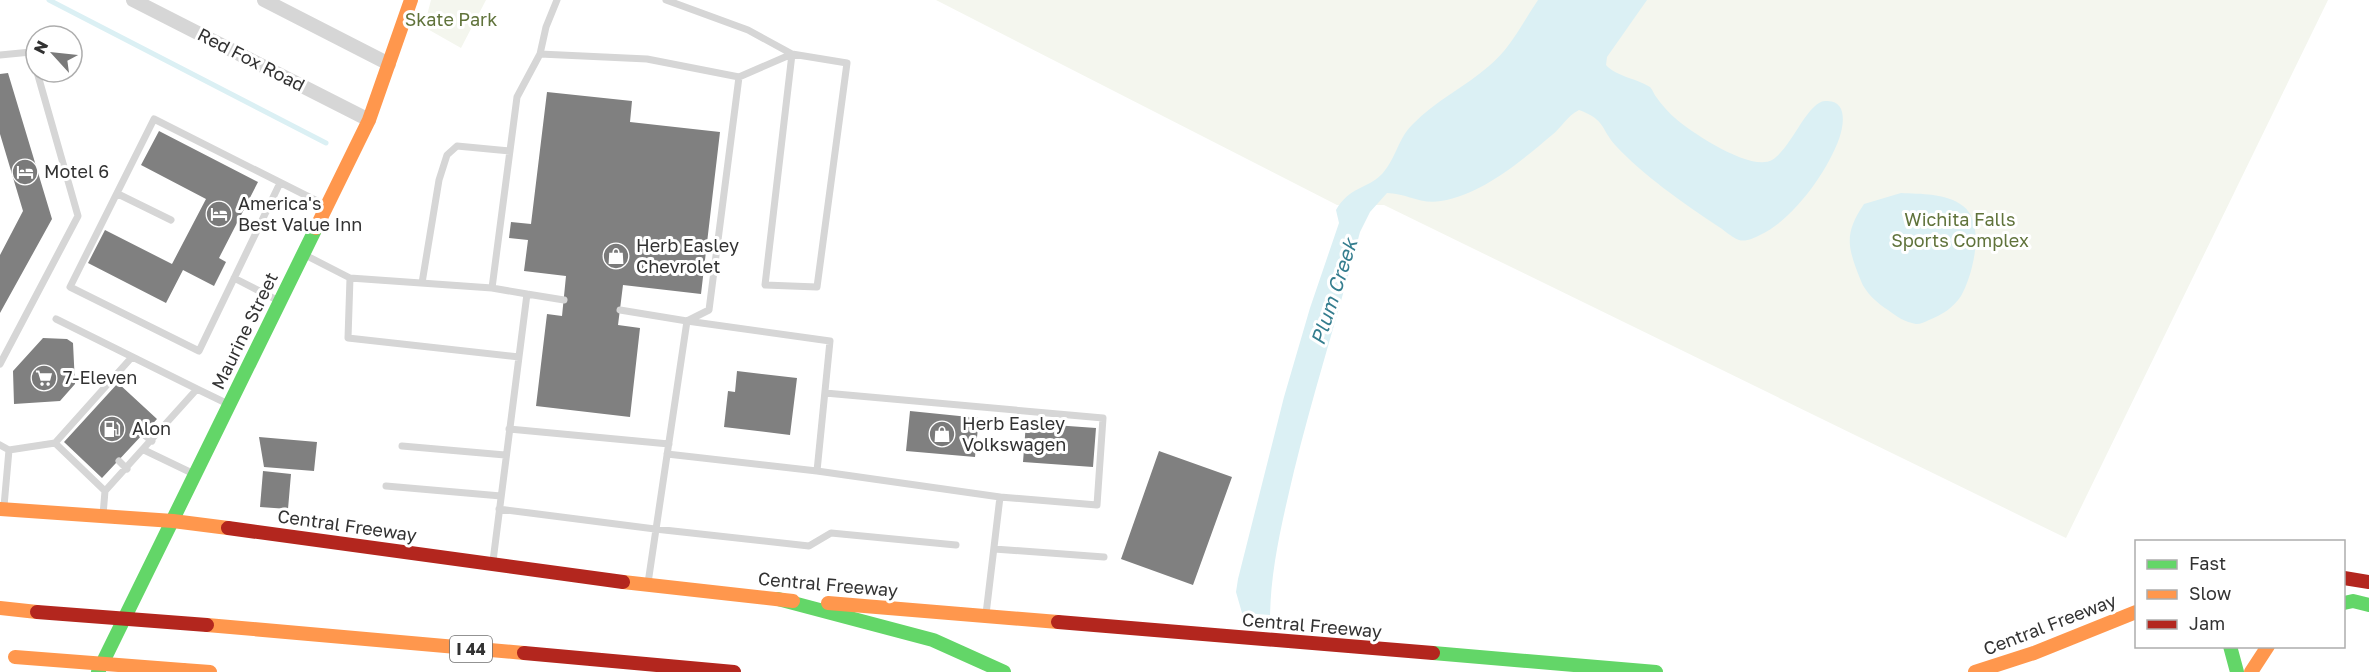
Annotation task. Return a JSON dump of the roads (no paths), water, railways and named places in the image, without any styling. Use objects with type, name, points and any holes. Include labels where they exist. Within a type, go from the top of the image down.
[{"type":"main road","name":"Maurine Street","points":[[98,672],[369,120],[411,0]]},
{"type":"main road","name":"Central Freeway","points":[[2,509],[174,521],[647,586],[778,599],[1656,672]]},
{"type":"main road","points":[[2345,578],[2369,582]]},
{"type":"main road","points":[[778,599],[933,640],[1004,672]]},
{"type":"main road","points":[[2345,603],[2369,605]]},
{"type":"main road","name":"I 44","points":[[0,608],[734,672]]},
{"type":"main road","name":"Central Freeway","points":[[1976,672],[2034,653],[2135,612]]},
{"type":"main road","points":[[2231,648],[2237,672]]},
{"type":"main road","points":[[2251,672],[2267,648]]},
{"type":"main road","points":[[0,655],[210,672]]},
{"type":"street","name":"Red Fox Road","points":[[133,0],[369,120]]},
{"type":"street","points":[[264,0],[389,64]]},
{"type":"lane","points":[[492,288],[517,97],[540,54],[546,27],[557,0]]},
{"type":"lane","points":[[666,0],[748,30],[792,54],[847,63],[817,287],[765,285],[792,54]]},
{"type":"lane","points":[[0,55],[24,53]]},
{"type":"lane","points":[[540,54],[647,59],[739,77],[792,54]]},
{"type":"lane","points":[[687,321],[709,310],[739,77]]},
{"type":"lane","points":[[0,364],[78,216],[41,84]]},
{"type":"lane","points":[[280,183],[199,351],[70,287],[154,119],[328,206]]},
{"type":"lane","points":[[422,283],[439,180],[447,155],[457,146],[510,151]]},
{"type":"lane","points":[[118,194],[171,220]]},
{"type":"lane","points":[[303,254],[350,278],[492,288],[564,300]]},
{"type":"lane","points":[[234,278],[279,301]]},
{"type":"lane","points":[[350,278],[348,338],[519,357]]},
{"type":"lane","points":[[493,564],[527,294]]},
{"type":"lane","points":[[620,310],[830,341],[818,471]]},
{"type":"lane","points":[[56,319],[230,405]]},
{"type":"lane","points":[[647,586],[687,321]]},
{"type":"lane","points":[[0,445],[9,450],[55,442],[78,422],[132,357]]},
{"type":"lane","points":[[103,515],[105,491],[197,390]]},
{"type":"lane","points":[[667,454],[818,471],[1000,497],[1096,505],[1103,418],[825,393]]},
{"type":"lane","points":[[509,429],[669,444]]},
{"type":"lane","points":[[143,434],[152,441]]},
{"type":"lane","points":[[55,442],[105,491]]},
{"type":"lane","points":[[402,446],[505,455]]},
{"type":"lane","points":[[2,509],[9,450]]},
{"type":"lane","points":[[144,450],[196,475]]},
{"type":"lane","points":[[119,461],[127,469]]},
{"type":"lane","points":[[386,486],[501,496]]},
{"type":"lane","points":[[985,617],[1000,497]]},
{"type":"lane","points":[[500,509],[655,530],[809,546],[831,533],[956,545]]},
{"type":"lane","points":[[994,549],[1104,557]]},
{"type":"water","name":"Plum Creek","points":[[1538,0],[1647,0],[1607,57],[1606,65],[1610,69],[1650,87],[1668,111],[1694,133],[1750,161],[1772,160],[1786,146],[1805,117],[1818,103],[1832,101],[1838,104],[1843,114],[1841,133],[1834,152],[1807,194],[1785,218],[1772,228],[1744,240],[1730,235],[1651,178],[1616,146],[1594,117],[1579,110],[1552,135],[1501,175],[1472,191],[1434,202],[1387,193],[1370,212],[1360,232],[1310,411],[1278,542],[1270,615],[1242,613],[1236,592],[1238,579],[1284,397],[1310,308],[1339,223],[1336,210],[1352,192],[1382,174],[1408,130],[1422,116],[1497,59]]},
{"type":"water","points":[[1901,193],[1933,195],[1957,202],[1970,214],[1976,236],[1970,275],[1961,296],[1943,313],[1918,324],[1898,317],[1872,297],[1863,285],[1851,250],[1850,233],[1864,204]]},
{"type":"waterway","points":[[49,0],[326,143]]},
{"type":"place","name":"Motel 6","points":[[25,172]]},
{"type":"place","name":"America's Best Value Inn","points":[[219,214]]},
{"type":"place","name":"Herb Easley Chevrolet","points":[[616,256]]},
{"type":"place","name":"7-Eleven","points":[[44,378]]},
{"type":"place","name":"Alon","points":[[112,429]]},
{"type":"place","name":"Herb Easley Volkswagen","points":[[942,434]]},
{"type":"park label","name":"Skate Park","points":[[451,20]]},
{"type":"park label","name":"Wichita Falls Sports Complex","points":[[1960,230]]}]
